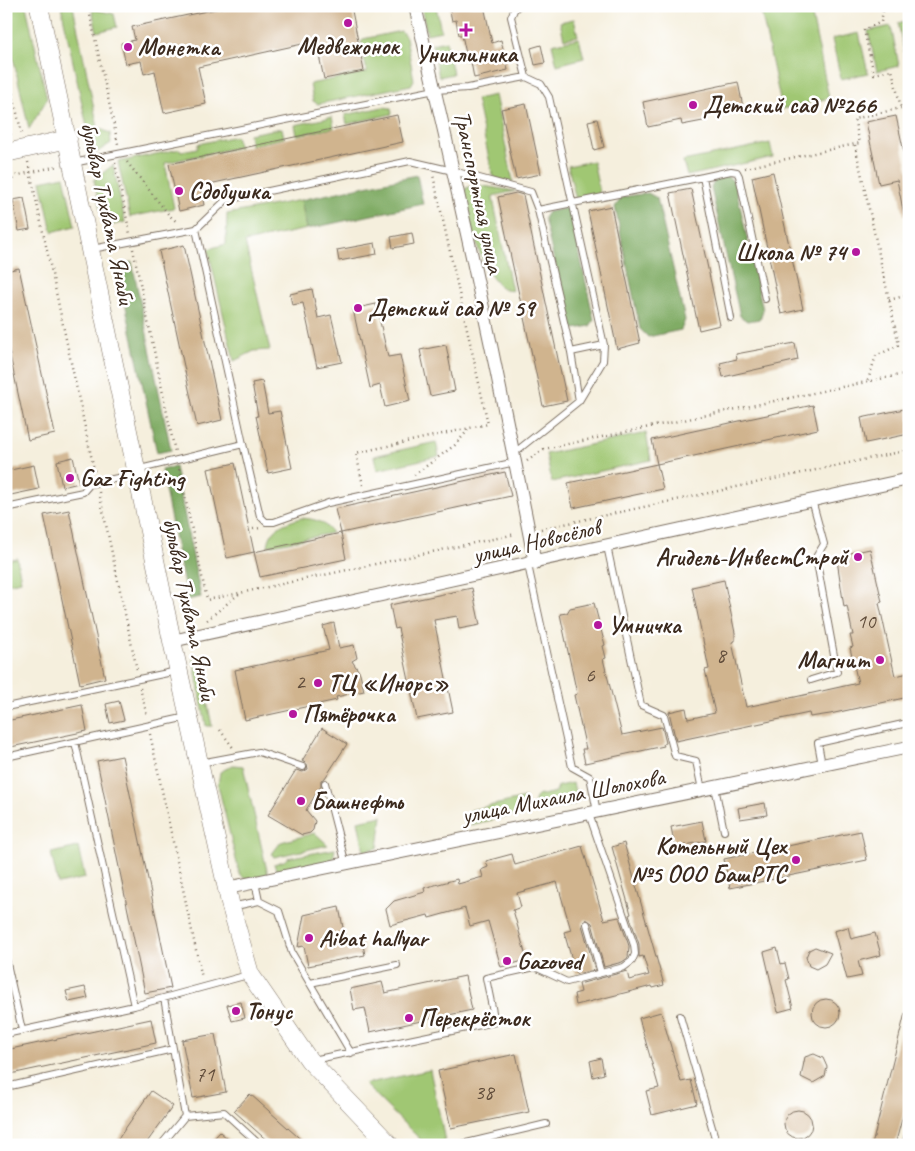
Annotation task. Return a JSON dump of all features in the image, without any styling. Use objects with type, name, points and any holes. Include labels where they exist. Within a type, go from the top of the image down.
[{"type":"main road","name":"бульвар Тухвата Янаби","points":[[40,6],[178,670],[231,907],[250,974],[309,1060],[390,1145]]},
{"type":"main road","points":[[6,153],[68,139]]},
{"type":"street","name":"Транспортная улица","points":[[415,6],[453,170],[515,461],[529,532],[531,564]]},
{"type":"street","name":"улица Новосёлов","points":[[172,641],[531,564],[909,479]]},
{"type":"street","name":"улица Михаила Шолохова","points":[[227,888],[345,861],[593,813],[909,746]]},
{"type":"lane","points":[[518,6],[511,17],[526,77]]},
{"type":"lane","points":[[73,163],[435,90],[468,88],[526,77],[546,89],[574,203],[604,345],[603,360],[579,401],[515,461],[328,503],[274,522],[266,522],[260,516],[196,229]]},
{"type":"lane","points":[[92,250],[196,229],[226,200],[410,162],[453,170],[531,192],[538,210],[571,352],[579,401]]},
{"type":"lane","points":[[538,210],[732,171],[737,172],[766,299]]},
{"type":"lane","points":[[703,177],[731,318]]},
{"type":"lane","points":[[571,352],[604,345]]},
{"type":"lane","points":[[6,508],[83,492],[90,484],[96,482],[243,444]]},
{"type":"lane","points":[[811,680],[837,672],[816,557],[824,544],[812,500]]},
{"type":"lane","points":[[607,546],[641,704],[664,715],[674,756],[696,761],[702,790]]},
{"type":"lane","points":[[309,1060],[495,1022],[486,978],[535,967],[567,982],[624,967],[632,961],[635,954],[634,945],[593,813],[590,777],[572,767],[531,564]]},
{"type":"lane","points":[[6,707],[178,670]]},
{"type":"lane","points":[[6,756],[189,717]]},
{"type":"lane","points":[[822,765],[818,743],[903,724]]},
{"type":"lane","points":[[75,742],[134,1006]]},
{"type":"lane","points":[[199,763],[259,752],[303,767]]},
{"type":"lane","points":[[326,783],[345,861]]},
{"type":"lane","points":[[715,787],[724,831]]},
{"type":"lane","points":[[255,881],[259,901]]},
{"type":"lane","points":[[231,907],[259,901],[280,911],[292,953],[351,1052]]},
{"type":"lane","points":[[587,924],[601,973]]},
{"type":"lane","points":[[6,959],[22,1030]]},
{"type":"lane","points":[[310,983],[397,965]]},
{"type":"lane","points":[[6,1034],[134,1006],[250,974]]},
{"type":"lane","points":[[164,998],[185,1116]]},
{"type":"lane","points":[[680,1016],[717,1145]]},
{"type":"lane","points":[[6,1087],[173,1049]]},
{"type":"lane","points":[[161,1145],[185,1116],[224,1112],[260,1145]]},
{"type":"lane","points":[[458,1145],[546,1124]]},
{"type":"lane","points":[[905,1145],[909,1131]]},
{"type":"path","points":[[88,6],[120,154],[169,215],[180,224]]},
{"type":"path","points":[[96,6],[113,10],[131,6]]},
{"type":"path","points":[[884,6],[881,22],[864,30],[874,74],[892,70],[901,108]]},
{"type":"path","points":[[6,64],[23,141]]},
{"type":"path","points":[[732,171],[860,144],[854,119],[901,108],[909,108]]},
{"type":"path","points":[[855,144],[899,345],[876,356],[868,381]]},
{"type":"path","points":[[113,155],[207,600],[909,450]]},
{"type":"path","points":[[28,161],[204,987]]},
{"type":"path","points":[[6,178],[73,163]]},
{"type":"path","points":[[365,495],[356,453],[488,424],[430,166]]},
{"type":"path","points":[[6,193],[14,176]]},
{"type":"path","points":[[889,300],[909,296]]},
{"type":"path","points":[[515,461],[544,449],[909,373]]},
{"type":"path","points":[[395,489],[455,445],[470,428]]},
{"type":"path","points":[[206,621],[240,593]]},
{"type":"green space","points":[[6,6],[26,6],[47,99],[29,129],[6,26]]},
{"type":"green space","points":[[61,6],[73,6],[98,128],[110,133],[111,143],[93,155]]},
{"type":"green space","points":[[421,6],[436,6],[441,31],[427,34]]},
{"type":"green space","points":[[760,6],[810,6],[829,98],[782,109]]},
{"type":"green space","points":[[92,9],[114,14],[117,27],[97,32]]},
{"type":"green space","points":[[574,19],[578,36],[564,39],[560,22]]},
{"type":"green space","points":[[909,20],[909,69],[908,69],[898,23]]},
{"type":"green space","points":[[891,26],[899,66],[877,71],[868,31]]},
{"type":"green space","points":[[401,31],[406,37],[414,80],[411,85],[318,104],[313,101],[310,84],[367,72],[361,43],[363,39]]},
{"type":"green space","points":[[859,33],[868,73],[841,79],[832,39]]},
{"type":"green space","points":[[579,38],[584,58],[557,65],[552,44]]},
{"type":"green space","points":[[446,41],[453,74],[439,77],[432,44]]},
{"type":"green space","points":[[495,95],[513,181],[508,182],[493,177],[476,99]]},
{"type":"green space","points":[[383,107],[391,108],[392,114],[347,124],[345,115]]},
{"type":"green space","points":[[332,117],[334,128],[297,135],[295,125]]},
{"type":"green space","points":[[282,128],[284,138],[251,145],[249,134]]},
{"type":"green space","points":[[236,136],[239,147],[165,163],[174,208],[130,217],[118,162],[180,149],[181,151],[198,148],[198,144]]},
{"type":"green space","points":[[770,143],[773,157],[687,176],[683,161]]},
{"type":"green space","points":[[593,161],[600,195],[576,200],[568,166]]},
{"type":"green space","points":[[113,165],[125,222],[104,227],[94,180]]},
{"type":"green space","points":[[417,175],[423,204],[307,229],[301,200]]},
{"type":"green space","points":[[64,176],[75,226],[52,232],[41,181]]},
{"type":"green space","points":[[728,176],[735,183],[763,310],[760,319],[747,321],[740,316],[711,188],[715,179]]},
{"type":"green space","points":[[476,185],[515,191],[493,196],[512,291],[502,287],[493,279],[479,251],[464,194],[466,188]]},
{"type":"green space","points":[[648,193],[657,198],[685,320],[681,330],[648,337],[640,329],[615,207],[622,197]]},
{"type":"green space","points":[[301,200],[307,229],[245,242],[270,350],[254,351],[234,361],[208,249],[226,244],[227,214]]},
{"type":"green space","points":[[567,208],[571,214],[594,320],[590,326],[575,329],[569,324],[544,218],[548,212]]},
{"type":"green space","points":[[132,262],[171,450],[157,453],[117,265]]},
{"type":"green space","points":[[646,433],[651,460],[552,482],[546,454]]},
{"type":"green space","points":[[436,442],[439,456],[377,470],[374,456]]},
{"type":"green space","points":[[175,467],[201,597],[187,600],[161,470]]},
{"type":"green space","points":[[301,518],[319,521],[332,533],[268,546],[275,530],[284,524]]},
{"type":"green space","points":[[17,558],[21,581],[6,584],[6,560]]},
{"type":"green space","points":[[198,656],[212,726],[206,726],[193,658]]},
{"type":"green space","points":[[233,765],[243,766],[268,875],[246,879],[239,872],[218,785],[220,772]]},
{"type":"green space","points":[[573,783],[577,799],[574,805],[536,811],[535,801],[537,796],[556,792],[558,786]]},
{"type":"green space","points":[[525,798],[522,813],[470,825],[471,810]]},
{"type":"green space","points":[[382,816],[378,848],[364,851],[358,821]]},
{"type":"green space","points":[[315,833],[328,845],[274,857],[271,855],[281,842]]},
{"type":"green space","points":[[78,847],[85,878],[58,884],[51,853]]},
{"type":"green space","points":[[335,849],[333,859],[328,863],[277,873],[274,864],[287,858]]},
{"type":"green space","points":[[430,1070],[445,1141],[441,1145],[426,1145],[364,1084]]},
{"type":"building","points":[[230,6],[351,6],[364,71],[324,79],[316,41],[198,67],[206,104],[164,113],[155,71],[144,74],[141,61],[126,64],[121,43],[135,40],[132,27]]},
{"type":"building","points":[[449,6],[484,6],[492,43],[501,40],[508,70],[474,78],[471,62],[468,63],[462,35],[459,35],[456,20],[452,21]]},
{"type":"building","points":[[541,45],[545,63],[535,65],[531,48]]},
{"type":"building","name":"Детский сад №266","points":[[738,82],[743,107],[707,114],[708,120],[682,125],[681,120],[648,127],[643,102]]},
{"type":"building","points":[[526,104],[541,174],[516,179],[501,109]]},
{"type":"building","points":[[397,115],[403,142],[200,186],[204,205],[179,211],[169,164]]},
{"type":"building","points":[[896,116],[909,175],[909,215],[904,215],[897,180],[879,184],[866,122]]},
{"type":"building","points":[[597,119],[604,147],[594,150],[588,121]]},
{"type":"building","points":[[773,172],[803,309],[781,314],[752,177]]},
{"type":"building","points":[[691,189],[720,325],[699,330],[670,193]]},
{"type":"building","points":[[516,193],[523,195],[567,401],[543,406],[498,197]]},
{"type":"building","points":[[24,198],[30,229],[19,231],[13,200]]},
{"type":"building","points":[[611,206],[640,343],[617,349],[588,211]]},
{"type":"building","points":[[412,233],[414,244],[393,248],[391,237]]},
{"type":"building","points":[[375,243],[377,254],[339,261],[337,250]]},
{"type":"building","points":[[184,245],[222,420],[197,426],[159,251]]},
{"type":"building","points":[[19,268],[55,434],[28,440],[6,337],[6,271]]},
{"type":"building","points":[[312,289],[318,318],[331,315],[342,362],[317,367],[303,303],[292,305],[290,294]]},
{"type":"building","points":[[376,304],[388,357],[400,355],[410,401],[385,407],[380,385],[370,388],[353,309]]},
{"type":"building","points":[[795,343],[798,360],[723,377],[720,363],[737,359],[736,354]]},
{"type":"building","points":[[446,345],[455,391],[430,396],[420,350]]},
{"type":"building","points":[[262,381],[268,413],[280,411],[292,468],[268,473],[256,416],[258,416],[252,383]]},
{"type":"building","points":[[813,405],[818,429],[657,464],[652,440]]},
{"type":"building","points":[[909,408],[909,434],[866,443],[861,418]]},
{"type":"building","points":[[73,457],[79,483],[62,487],[57,461]]},
{"type":"building","points":[[235,463],[254,552],[227,558],[208,469]]},
{"type":"building","points":[[657,464],[663,489],[573,508],[568,483]]},
{"type":"building","points":[[34,465],[39,489],[6,496],[6,471]]},
{"type":"building","points":[[505,472],[511,496],[341,533],[335,509]]},
{"type":"building","points":[[69,510],[105,678],[80,684],[44,515]]},
{"type":"building","points":[[341,533],[346,559],[260,577],[254,552]]},
{"type":"building","points":[[870,549],[882,602],[879,603],[895,676],[909,673],[909,694],[904,695],[904,698],[830,714],[810,717],[809,713],[676,741],[669,712],[686,708],[688,719],[715,713],[705,670],[709,669],[692,587],[724,580],[735,633],[735,641],[732,642],[746,707],[795,697],[858,683],[850,648],[853,647],[850,635],[853,635],[847,606],[844,607],[837,560],[844,558],[846,554]]},
{"type":"building","points":[[472,588],[480,625],[459,629],[457,616],[434,620],[453,712],[417,719],[398,628],[395,629],[390,605]]},
{"type":"building","points":[[594,603],[605,645],[603,646],[606,658],[603,659],[622,735],[662,727],[666,743],[663,744],[664,746],[585,763],[582,749],[586,749],[574,695],[577,694],[560,614],[567,613],[570,608]]},
{"type":"building","points":[[334,623],[339,648],[354,645],[357,658],[352,661],[360,673],[364,691],[336,697],[337,700],[245,720],[235,670],[329,650],[323,626]]},
{"type":"building","points":[[119,701],[124,720],[110,723],[106,704]]},
{"type":"building","points":[[82,705],[87,731],[6,748],[6,721]]},
{"type":"building","points":[[322,728],[347,744],[325,778],[321,780],[321,786],[306,810],[315,821],[313,830],[302,835],[268,815],[296,770],[303,772],[308,769],[307,764],[302,761]]},
{"type":"building","points":[[122,756],[171,988],[145,993],[97,761]]},
{"type":"building","points":[[765,803],[767,815],[740,819],[738,808]]},
{"type":"building","points":[[702,821],[706,841],[675,847],[671,827]]},
{"type":"building","name":"Котельный Цех №5 ООО БашРТС","points":[[861,831],[867,860],[730,888],[724,859]]},
{"type":"building","points":[[624,843],[664,985],[653,988],[652,986],[576,1005],[574,994],[581,992],[579,984],[627,971],[629,980],[649,975],[643,956],[639,957],[639,944],[629,915],[631,914],[612,847]]},
{"type":"building","points":[[582,846],[604,920],[619,917],[629,946],[628,958],[622,962],[604,967],[592,923],[586,919],[582,925],[595,970],[576,974],[564,932],[571,930],[557,882],[517,893],[521,907],[513,910],[527,960],[501,967],[488,921],[470,926],[465,908],[429,918],[428,915],[390,925],[386,909],[394,901],[425,892],[424,888],[457,879],[458,884],[483,877],[481,870],[488,867],[486,861],[512,854],[515,865]]},
{"type":"building","points":[[339,907],[346,943],[362,940],[365,955],[308,966],[304,946],[298,947],[304,915]]},
{"type":"building","points":[[848,927],[851,939],[875,933],[881,955],[858,961],[862,976],[847,979],[834,931]]},
{"type":"building","points":[[815,947],[831,953],[825,964],[816,969],[809,966],[806,957],[809,950]]},
{"type":"building","points":[[777,948],[781,964],[785,963],[789,979],[786,980],[793,1008],[778,1012],[764,952]]},
{"type":"building","points":[[465,976],[472,1010],[370,1032],[365,1008],[354,1010],[350,989],[382,982],[385,993]]},
{"type":"building","points":[[85,987],[88,998],[69,1002],[66,991]]},
{"type":"building","points":[[826,999],[836,1003],[840,1013],[836,1023],[826,1027],[816,1023],[812,1013],[816,1003]]},
{"type":"building","name":"Тонус","points":[[241,1002],[245,1018],[232,1021],[227,1005]]},
{"type":"building","points":[[661,1012],[681,1082],[691,1080],[697,1104],[652,1115],[646,1091],[659,1088],[639,1018]]},
{"type":"building","points":[[905,1013],[909,1014],[909,1093],[895,1145],[872,1145]]},
{"type":"building","points":[[151,1019],[156,1043],[6,1075],[6,1050]]},
{"type":"building","points":[[215,1034],[226,1092],[193,1098],[182,1040]]},
{"type":"building","points":[[516,1054],[529,1112],[451,1128],[438,1071]]},
{"type":"building","points":[[814,1054],[823,1058],[827,1067],[825,1076],[813,1083],[801,1077],[805,1057]]},
{"type":"building","points":[[601,1058],[604,1074],[593,1077],[590,1061]]},
{"type":"building","points":[[151,1091],[173,1106],[145,1145],[114,1145]]},
{"type":"building","points":[[250,1094],[307,1145],[272,1145],[234,1111]]},
{"type":"building","points":[[798,1110],[808,1114],[812,1124],[808,1134],[798,1138],[788,1134],[784,1124],[788,1114]]},
{"type":"building","points":[[220,1132],[235,1145],[208,1145]]},
{"type":"place","name":"Медвежонок","points":[[348,23]]},
{"type":"place","name":"Униклиника","points":[[466,30]]},
{"type":"place","name":"Монетка","points":[[128,47]]},
{"type":"place","name":"Детский сад №266","points":[[693,105]]},
{"type":"place","name":"Сдобушка","points":[[179,191]]},
{"type":"place","name":"Школа № 74","points":[[856,252]]},
{"type":"place","name":"Детский сад № 59","points":[[358,308]]},
{"type":"place","name":"Gaz Fighting","points":[[70,478]]},
{"type":"place","name":"Агидель-ИнвестСтрой","points":[[858,557]]},
{"type":"place","name":"Умничка","points":[[598,625]]},
{"type":"place","name":"Магнит","points":[[880,660]]},
{"type":"place","name":"ТЦ «Инорс»","points":[[318,683]]},
{"type":"place","name":"Пятёрочка","points":[[293,714]]},
{"type":"place","name":"Башнефть","points":[[301,801]]},
{"type":"place","name":"Котельный Цех №5 ООО БашРТС","points":[[796,860]]},
{"type":"place","name":"Aibat hallyar","points":[[309,938]]},
{"type":"place","name":"Gazoved","points":[[507,961]]},
{"type":"place","name":"Тонус","points":[[236,1011]]},
{"type":"place","name":"Перекрёсток","points":[[409,1018]]}]
